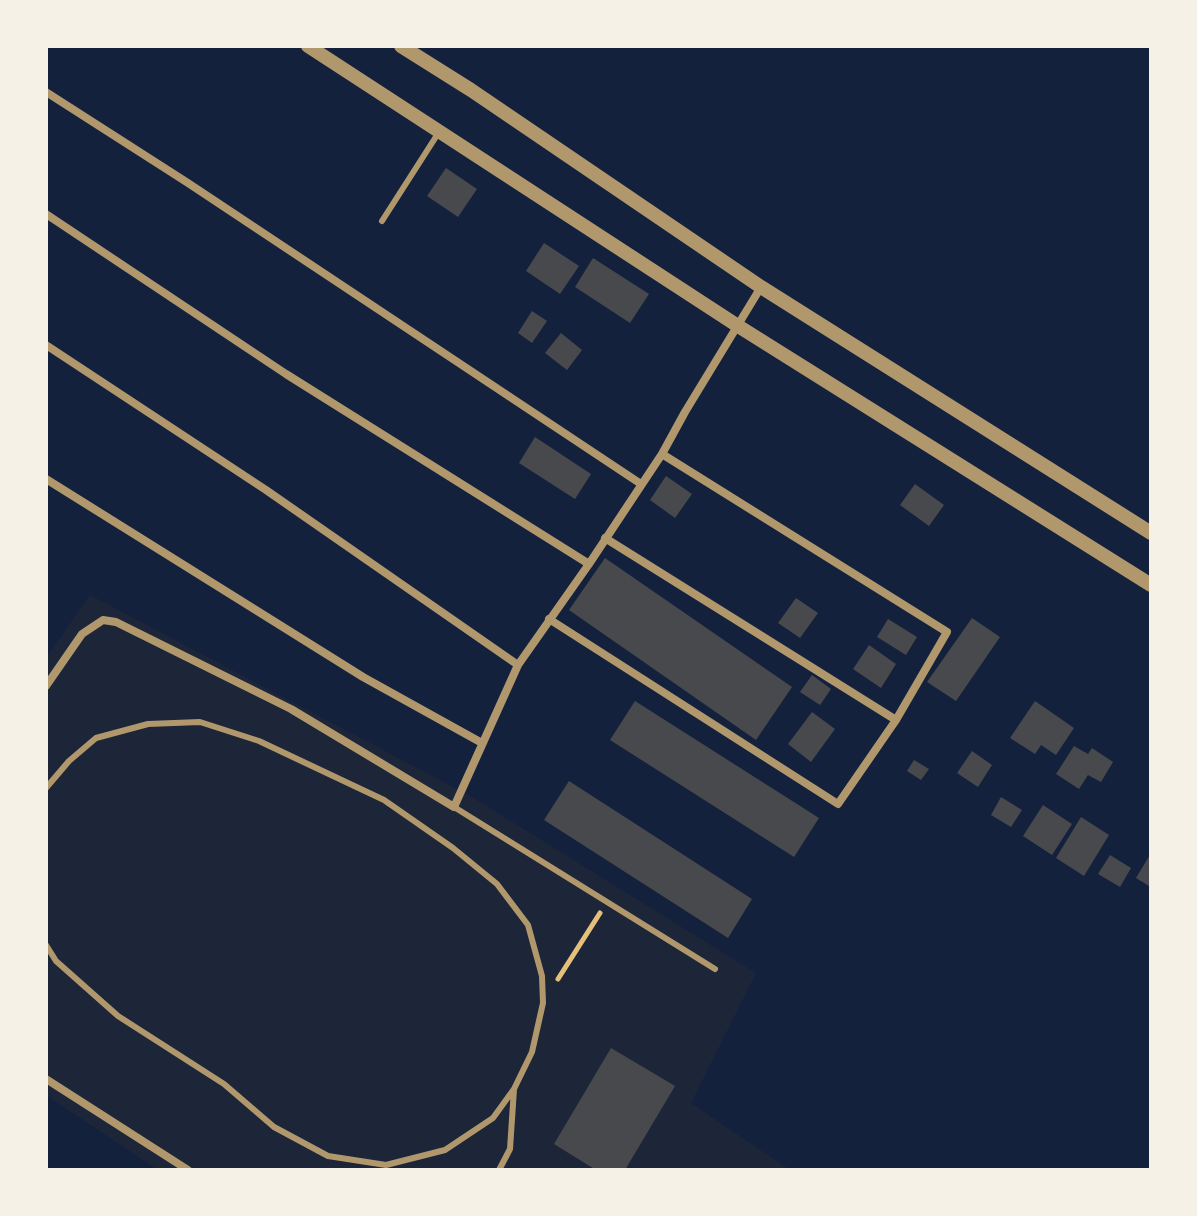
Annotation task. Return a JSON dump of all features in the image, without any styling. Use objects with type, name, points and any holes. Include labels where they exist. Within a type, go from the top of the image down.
[{"type":"street","points":[[308,46],[738,326],[1151,585]]},
{"type":"street","points":[[401,46],[761,287],[1151,533]]},
{"type":"street","points":[[46,92],[641,484]]},
{"type":"street","points":[[46,214],[286,374],[589,564]]},
{"type":"street","points":[[46,686],[82,634],[103,620],[116,622],[291,709],[454,807],[518,665],[662,454],[761,287]]},
{"type":"street","points":[[46,345],[266,490],[518,665]]},
{"type":"street","points":[[549,619],[838,804],[896,720],[947,632],[662,454]]},
{"type":"street","points":[[46,479],[363,677],[482,743]]},
{"type":"street","points":[[605,538],[896,720]]},
{"type":"street","points":[[46,1079],[188,1170]]},
{"type":"lane","points":[[382,221],[439,132]]},
{"type":"lane","points":[[46,788],[69,761],[96,738],[148,724],[200,722],[259,741],[384,800],[453,848],[497,884],[528,925],[542,976],[543,1003],[532,1052],[514,1089],[493,1118],[445,1150],[386,1165],[328,1156],[274,1127],[224,1084],[118,1016],[56,961],[46,945]]},
{"type":"lane","points":[[454,807],[715,969]]},
{"type":"lane","points":[[499,1170],[510,1149],[514,1089]]},
{"type":"path","points":[[543,1003],[607,903]]},
{"type":"shaded area","points":[[90,595],[472,797],[756,973],[691,1103],[790,1170],[158,1170],[46,1095],[46,658]]},
{"type":"building","points":[[446,168],[477,189],[458,217],[427,196]]},
{"type":"building","points":[[544,243],[579,266],[560,294],[526,271]]},
{"type":"building","points":[[593,258],[649,294],[630,323],[575,287]]},
{"type":"building","points":[[532,311],[547,321],[532,343],[518,333]]},
{"type":"building","points":[[561,333],[582,350],[567,370],[545,353]]},
{"type":"building","points":[[535,437],[591,474],[575,499],[519,463]]},
{"type":"building","points":[[666,476],[692,494],[675,518],[650,500]]},
{"type":"building","points":[[915,484],[944,505],[929,526],[900,505]]},
{"type":"building","points":[[605,558],[792,687],[756,740],[569,610]]},
{"type":"building","points":[[796,598],[818,613],[800,638],[778,623]]},
{"type":"building","points":[[972,618],[1000,637],[956,701],[927,682]]},
{"type":"building","points":[[888,619],[917,637],[906,655],[877,637]]},
{"type":"building","points":[[869,645],[896,664],[881,688],[853,669]]},
{"type":"building","points":[[812,675],[831,689],[820,705],[800,692]]},
{"type":"building","points":[[635,701],[819,818],[794,857],[610,740]]},
{"type":"building","points":[[1035,701],[1074,728],[1056,755],[1041,745],[1035,754],[1010,738]]},
{"type":"building","points":[[812,712],[835,729],[811,762],[788,744]]},
{"type":"building","points":[[1074,746],[1088,754],[1092,748],[1113,762],[1101,782],[1088,775],[1079,789],[1056,774]]},
{"type":"building","points":[[972,751],[992,765],[978,787],[957,773]]},
{"type":"building","points":[[914,760],[929,769],[921,780],[907,771]]},
{"type":"building","points":[[569,781],[752,899],[728,938],[544,820]]},
{"type":"building","points":[[1001,797],[1022,810],[1011,827],[991,815]]},
{"type":"building","points":[[1043,805],[1072,824],[1052,855],[1023,836]]},
{"type":"building","points":[[1081,817],[1109,835],[1084,876],[1056,858]]},
{"type":"building","points":[[1151,853],[1151,882],[1149,886],[1136,878]]},
{"type":"building","points":[[1110,855],[1131,868],[1120,887],[1098,874]]},
{"type":"building","points":[[611,1048],[675,1086],[625,1170],[596,1170],[554,1144]]}]
